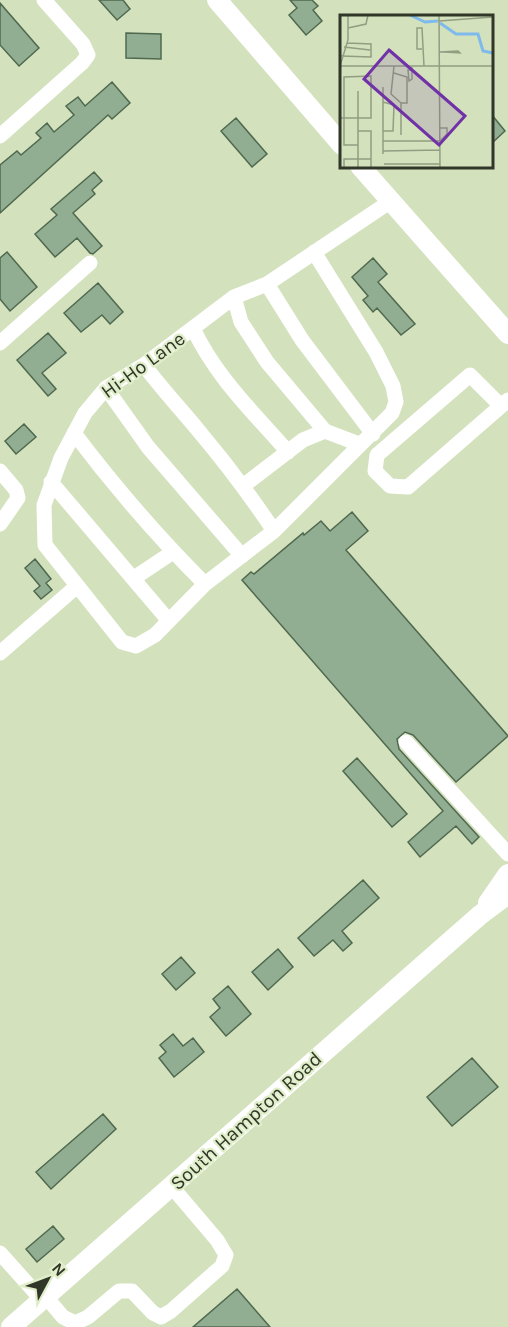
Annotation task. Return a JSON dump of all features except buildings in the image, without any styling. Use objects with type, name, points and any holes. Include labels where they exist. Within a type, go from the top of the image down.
[{"type":"main road","points":[[217,0],[340,143]]},
{"type":"main road","points":[[362,168],[508,334]]},
{"type":"main road","name":"South Hampton Road","points":[[480,915],[508,874]]},
{"type":"main road","name":"South Hampton Road","points":[[11,1327],[480,915],[508,894]]},
{"type":"street","points":[[0,135],[82,63],[88,55],[83,44],[44,0]]},
{"type":"street","name":"Hi-Ho Lane","points":[[169,621],[155,635],[136,646],[122,642],[45,545],[44,506],[51,482],[74,433],[90,405],[106,388],[144,365],[234,297],[267,284],[391,201]]},
{"type":"street","points":[[51,482],[169,621],[205,584],[274,531],[335,472],[359,444],[373,434],[392,413],[396,402],[393,386],[376,352],[314,252]]},
{"type":"street","points":[[0,343],[90,263]]},
{"type":"street","points":[[267,284],[302,340],[373,434]]},
{"type":"street","points":[[234,297],[241,322],[267,362],[325,431],[359,444]]},
{"type":"street","points":[[193,328],[202,348],[225,380],[288,452]]},
{"type":"street","points":[[144,365],[165,394],[243,486],[274,531]]},
{"type":"street","points":[[470,375],[504,403],[408,487],[390,486],[375,471],[377,455],[470,375]]},
{"type":"street","points":[[106,388],[148,447],[242,556]]},
{"type":"street","points":[[243,486],[303,440],[325,431]]},
{"type":"street","points":[[74,433],[104,472],[173,552],[205,584]]},
{"type":"street","points":[[0,471],[16,490],[18,498],[0,524]]},
{"type":"street","points":[[134,578],[173,552]]},
{"type":"street","points":[[0,653],[77,586]]},
{"type":"street","points":[[406,742],[508,854]]},
{"type":"street","points":[[0,1253],[63,1317],[75,1323],[88,1317],[119,1291],[132,1291],[153,1313],[161,1317],[171,1311],[222,1266],[226,1255],[217,1240],[172,1187]]}]
